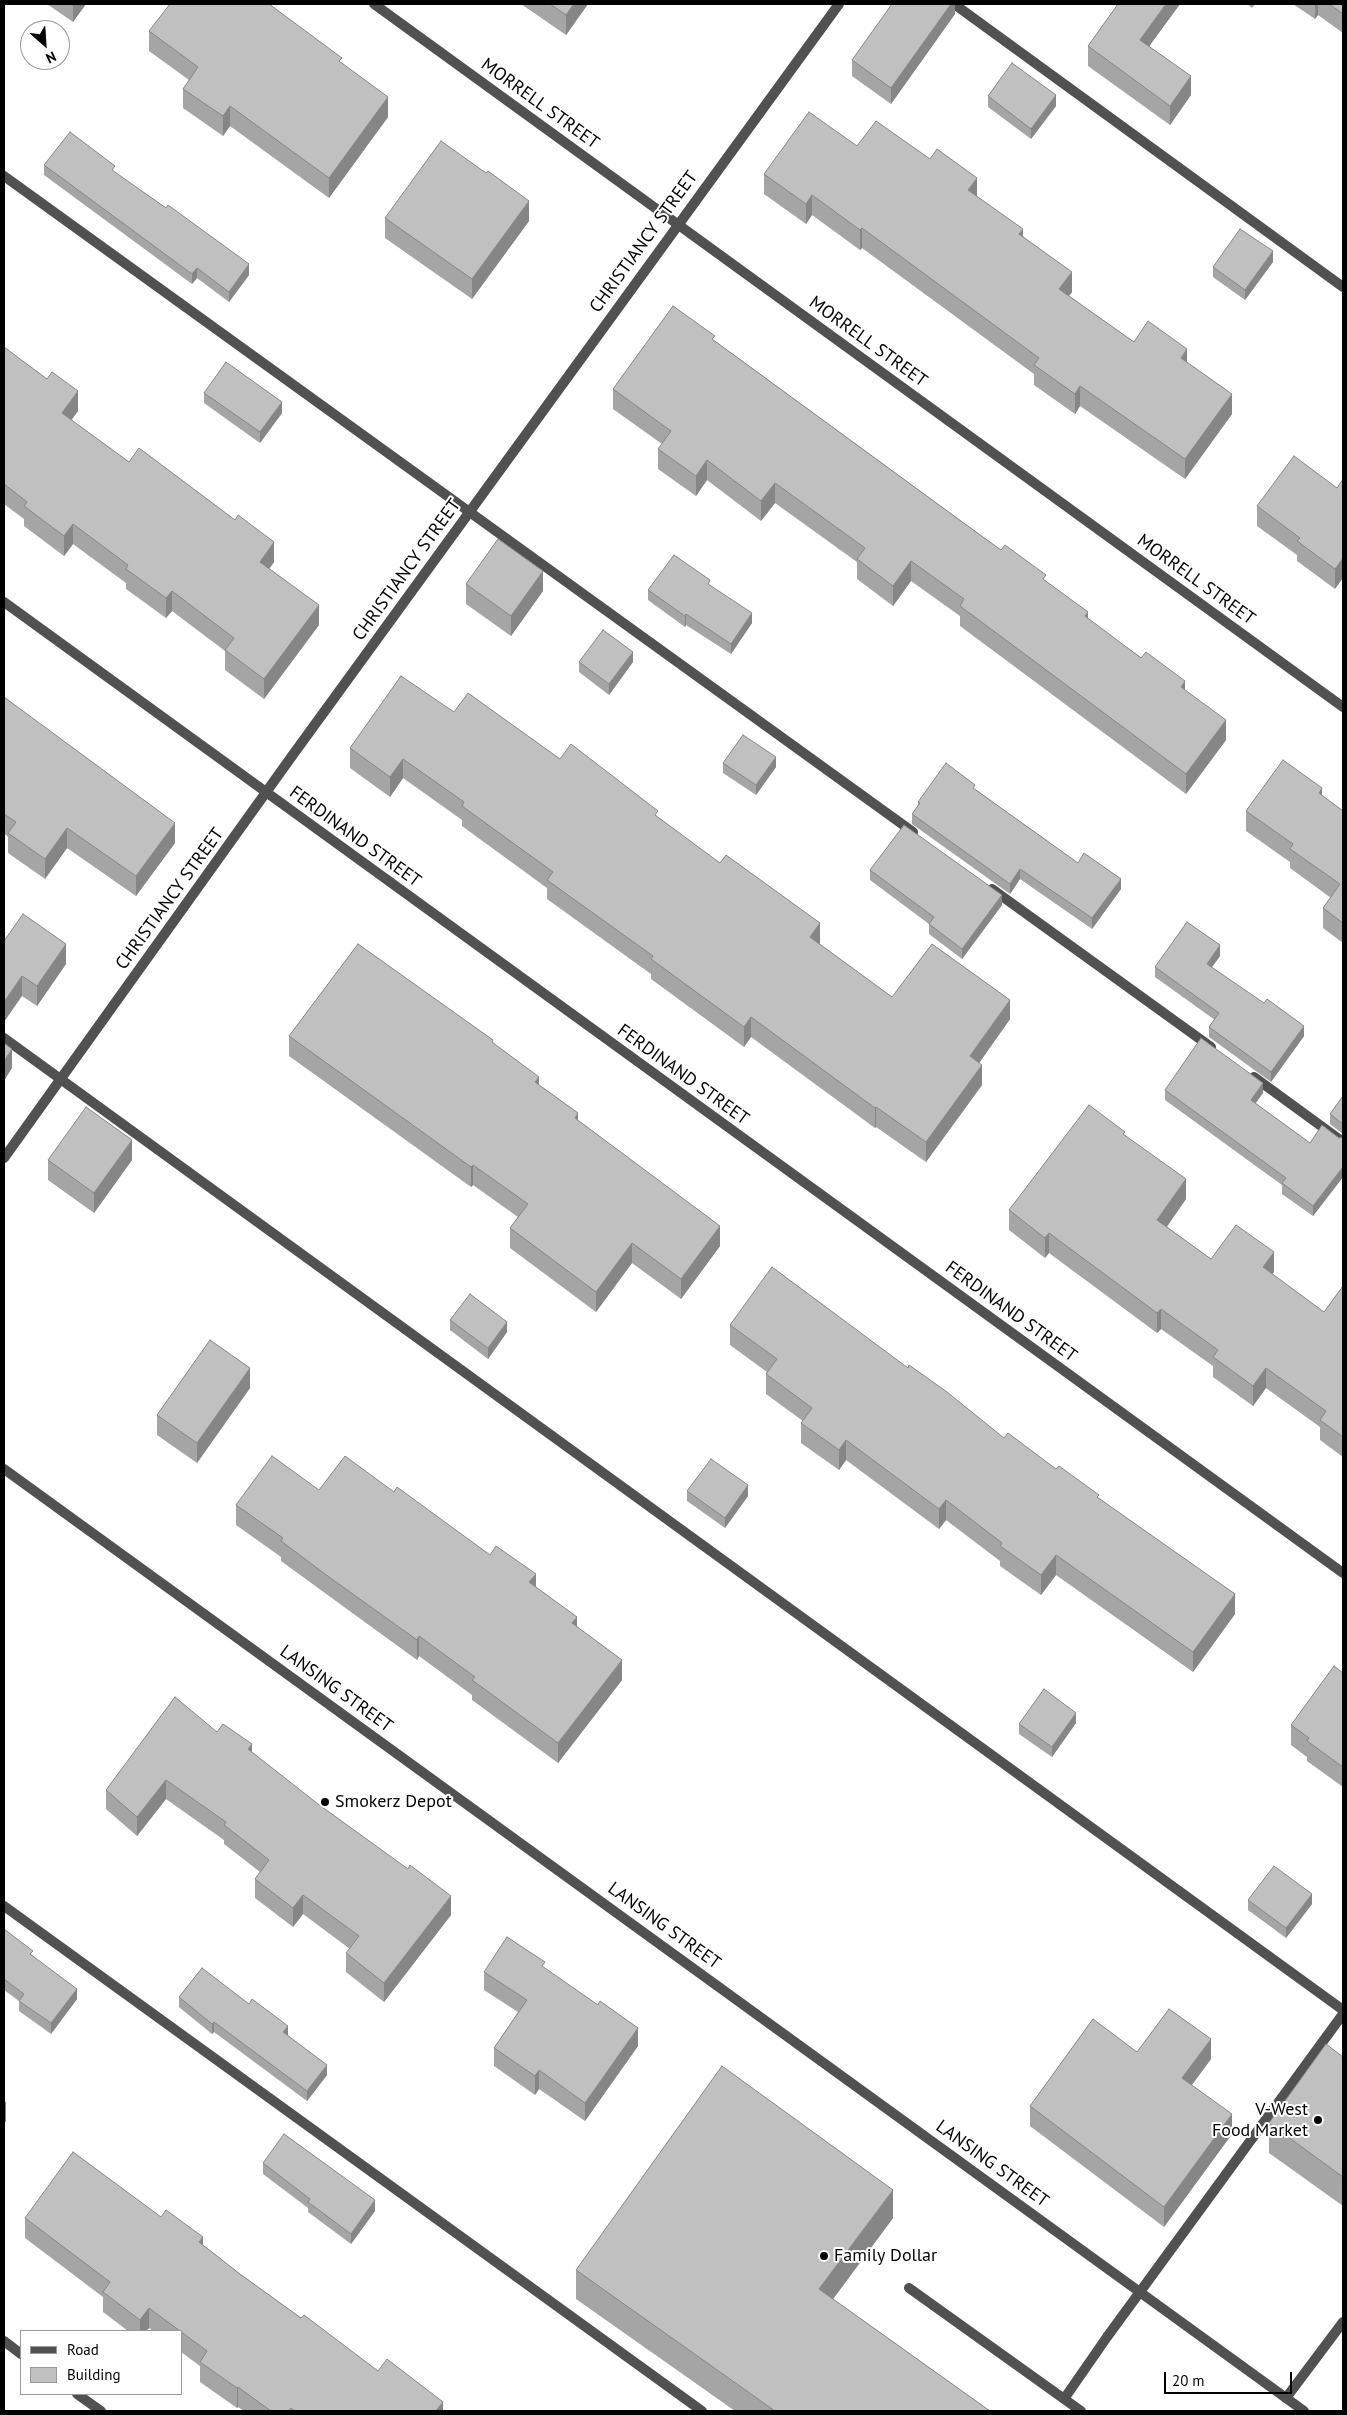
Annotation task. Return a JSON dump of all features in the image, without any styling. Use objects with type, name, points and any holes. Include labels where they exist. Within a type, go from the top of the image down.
[{"type":"street","name":"MORRELL STREET","points":[[374,4],[1343,707]]},
{"type":"street","name":"CHRISTIANCY STREET","points":[[4,1158],[266,792],[677,224],[839,4]]},
{"type":"street","points":[[954,4],[1343,287]]},
{"type":"street","points":[[4,176],[468,513],[924,840]]},
{"type":"street","name":"FERDINAND STREET","points":[[4,602],[1343,1573]]},
{"type":"street","points":[[980,881],[1222,1055]]},
{"type":"street","points":[[4,1038],[1343,2012],[1064,2399]]},
{"type":"street","points":[[1246,1072],[1343,1142]]},
{"type":"street","name":"LANSING STREET","points":[[4,1468],[1304,2411]]},
{"type":"street","points":[[4,1906],[702,2411]]},
{"type":"street","points":[[909,2288],[1081,2411]]},
{"type":"street","points":[[1286,2398],[1343,2322]]},
{"type":"street","points":[[4,2341],[20,2353]]},
{"type":"street","points":[[78,2395],[101,2411]]},
{"type":"building","points":[[170,4],[269,4],[342,58],[339,61],[388,97],[329,178],[230,106],[223,116],[183,89],[198,67],[149,31]]},
{"type":"building","points":[[550,4],[574,4],[566,15]]},
{"type":"building","points":[[892,4],[951,4],[891,88],[852,60]]},
{"type":"building","points":[[1118,4],[1166,4],[1140,40],[1191,76],[1170,106],[1088,46]]},
{"type":"building","points":[[1329,4],[1343,4],[1343,14]]},
{"type":"building","points":[[1012,63],[1056,95],[1031,129],[988,96]]},
{"type":"building","points":[[809,112],[857,146],[876,121],[930,159],[937,149],[977,178],[968,190],[1023,229],[1019,234],[1072,272],[1059,289],[1134,342],[1148,321],[1187,349],[1181,358],[1232,394],[1185,459],[1080,386],[1075,394],[1034,365],[1039,358],[862,228],[860,230],[812,195],[806,204],[764,174]]},
{"type":"building","points":[[70,132],[115,166],[112,170],[166,208],[168,205],[249,264],[229,292],[197,268],[192,274],[44,165]]},
{"type":"building","points":[[441,141],[486,173],[488,171],[529,201],[472,279],[385,218]]},
{"type":"building","points":[[1240,229],[1273,251],[1245,290],[1213,267]]},
{"type":"building","points":[[673,306],[715,336],[712,339],[1001,550],[1005,545],[1046,575],[1043,579],[1088,612],[1085,616],[1141,658],[1146,652],[1185,681],[1181,687],[1226,720],[1186,774],[960,606],[964,599],[911,561],[893,586],[857,559],[865,548],[775,483],[761,501],[707,460],[696,476],[658,449],[671,431],[613,389]]},
{"type":"building","points":[[4,347],[47,379],[52,372],[78,391],[62,413],[129,462],[139,448],[235,520],[238,515],[274,542],[260,562],[319,605],[264,679],[225,650],[234,638],[172,591],[166,598],[126,569],[128,565],[73,524],[64,536],[24,506],[27,502],[4,484]]},
{"type":"building","points":[[226,362],[282,402],[260,432],[204,393]]},
{"type":"building","points":[[1294,456],[1337,488],[1343,479],[1343,558],[1335,569],[1297,541],[1300,538],[1257,506]]},
{"type":"building","points":[[498,539],[543,571],[511,616],[466,584]]},
{"type":"building","points":[[674,555],[710,580],[708,584],[752,613],[731,644],[686,614],[685,616],[648,590]]},
{"type":"building","points":[[603,630],[633,652],[609,684],[579,662]]},
{"type":"building","points":[[401,676],[454,712],[468,693],[560,759],[571,744],[658,811],[655,815],[720,863],[726,855],[820,923],[810,937],[892,997],[932,944],[1010,1000],[970,1056],[982,1065],[926,1142],[875,1108],[751,1017],[744,1027],[651,959],[653,956],[547,880],[553,872],[462,806],[464,802],[403,759],[390,777],[350,748]]},
{"type":"building","points":[[4,697],[175,823],[136,876],[67,828],[45,859],[8,833],[16,822],[4,814]]},
{"type":"building","points":[[743,735],[776,757],[756,785],[723,763]]},
{"type":"building","points":[[1283,760],[1322,788],[1319,793],[1343,811],[1343,923],[1323,908],[1340,884],[1290,849],[1293,844],[1246,811]]},
{"type":"building","points":[[946,763],[975,785],[973,788],[1078,863],[1084,853],[1121,879],[1092,918],[1020,869],[1010,884],[912,814],[920,803],[918,802]]},
{"type":"building","points":[[904,825],[1002,895],[962,949],[929,924],[934,917],[870,870]]},
{"type":"building","points":[[23,914],[66,944],[37,986],[22,976],[4,1002],[4,941]]},
{"type":"building","points":[[1187,922],[1220,945],[1207,964],[1264,1003],[1267,999],[1304,1026],[1271,1072],[1209,1027],[1219,1013],[1155,967]]},
{"type":"building","points":[[358,944],[493,1040],[492,1042],[539,1077],[535,1082],[578,1113],[575,1118],[720,1226],[681,1279],[632,1243],[596,1292],[510,1228],[528,1204],[473,1165],[471,1167],[289,1036]]},
{"type":"building","points":[[1201,1038],[1263,1083],[1251,1100],[1310,1143],[1322,1125],[1339,1138],[1343,1137],[1343,1167],[1313,1206],[1282,1183],[1286,1178],[1165,1090]]},
{"type":"building","points":[[4,1043],[12,1049],[4,1061]]},
{"type":"building","points":[[1343,1096],[1343,1124],[1330,1114]]},
{"type":"building","points":[[1089,1105],[1125,1132],[1123,1134],[1186,1179],[1157,1220],[1211,1259],[1236,1225],[1274,1252],[1263,1267],[1324,1312],[1343,1286],[1343,1437],[1320,1420],[1326,1411],[1266,1368],[1253,1386],[1213,1357],[1218,1350],[1161,1309],[1157,1313],[1049,1233],[1045,1238],[1009,1210]]},
{"type":"building","points":[[86,1107],[132,1140],[94,1193],[48,1160]]},
{"type":"building","points":[[772,1267],[908,1368],[909,1365],[947,1392],[1004,1438],[1008,1433],[1056,1469],[1059,1466],[1099,1495],[1097,1497],[1235,1594],[1193,1652],[1056,1555],[1041,1575],[1000,1546],[1002,1543],[946,1500],[939,1509],[846,1440],[839,1450],[801,1423],[812,1408],[766,1374],[777,1359],[730,1325]]},
{"type":"building","points":[[470,1294],[507,1322],[488,1348],[450,1320]]},
{"type":"building","points":[[210,1340],[250,1368],[197,1443],[157,1415]]},
{"type":"building","points":[[272,1456],[319,1490],[345,1456],[394,1492],[397,1487],[490,1555],[496,1546],[536,1574],[529,1582],[577,1617],[572,1623],[622,1660],[558,1743],[472,1680],[475,1677],[419,1636],[417,1640],[329,1577],[281,1541],[283,1538],[236,1505]]},
{"type":"building","points":[[711,1459],[748,1485],[725,1518],[687,1491]]},
{"type":"building","points":[[1334,1666],[1343,1673],[1343,1767],[1307,1741],[1309,1738],[1291,1725]]},
{"type":"building","points":[[1044,1689],[1076,1713],[1052,1747],[1019,1724]]},
{"type":"building","points":[[175,1697],[217,1732],[223,1724],[252,1744],[248,1749],[318,1804],[408,1869],[410,1865],[451,1896],[384,1983],[346,1953],[359,1936],[303,1895],[293,1908],[255,1879],[269,1860],[224,1825],[226,1822],[166,1780],[137,1817],[106,1790]]},
{"type":"building","points":[[1274,1866],[1312,1894],[1286,1928],[1248,1900]]},
{"type":"building","points":[[4,1929],[33,1951],[30,1954],[77,1989],[51,2023],[19,2001],[24,1994],[4,1979]]},
{"type":"building","points":[[507,1937],[545,1962],[542,1966],[598,2005],[600,2001],[638,2028],[585,2103],[539,2070],[535,2076],[494,2048],[527,2000],[484,1972]]},
{"type":"building","points":[[202,1968],[249,2004],[252,1999],[288,2026],[283,2032],[327,2065],[307,2091],[214,2022],[212,2024],[179,1997]]},
{"type":"building","points":[[1169,2009],[1211,2039],[1182,2078],[1232,2114],[1164,2207],[1030,2106],[1093,2019],[1137,2052]]},
{"type":"building","name":"V-West Food Market","points":[[1326,2044],[1343,2057],[1343,2177],[1269,2123]]},
{"type":"building","points":[[722,2066],[893,2190],[819,2289],[990,2411],[775,2411],[576,2270]]},
{"type":"building","points":[[284,2134],[375,2200],[351,2234],[308,2202],[310,2199],[263,2163]]},
{"type":"building","points":[[73,2152],[161,2217],[166,2210],[203,2237],[199,2242],[240,2274],[301,2318],[304,2315],[378,2371],[387,2359],[443,2402],[436,2411],[295,2411],[291,2408],[288,2411],[271,2411],[200,2362],[207,2351],[182,2332],[182,2330],[179,2330],[149,2308],[140,2320],[103,2292],[110,2282],[25,2218]]},
{"type":"place","name":"Smokerz Depot","points":[[325,1802]]},
{"type":"place","name":"V-West Food Market","points":[[1318,2120]]},
{"type":"place","name":"Family Dollar","points":[[824,2256]]}]
